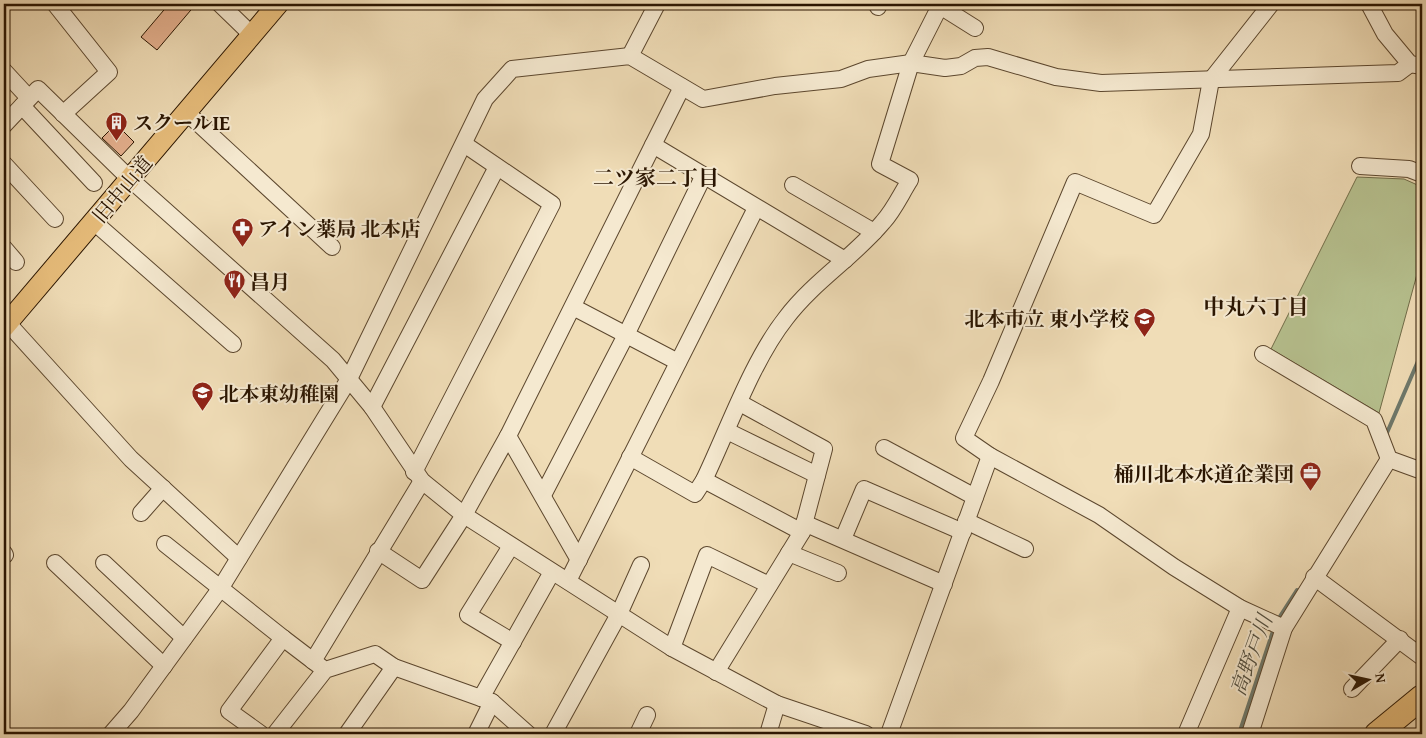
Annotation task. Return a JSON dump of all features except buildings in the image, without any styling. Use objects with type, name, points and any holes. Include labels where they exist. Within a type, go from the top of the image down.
[{"type":"highway","points":[[1377,734],[1422,697]]},
{"type":"highway","points":[[1400,734],[1422,716]]},
{"type":"main road","name":"旧中山道","points":[[5,323],[130,180],[278,4]]},
{"type":"street","points":[[55,4],[109,72],[63,114]]},
{"type":"street","points":[[220,4],[251,34]]},
{"type":"street","points":[[630,56],[657,4]]},
{"type":"street","points":[[1271,4],[1211,80],[1201,134],[1185,165],[1154,215],[1075,182],[991,381],[964,438],[990,456],[1100,515],[1174,567],[1240,608],[1284,628]]},
{"type":"street","points":[[111,734],[131,711],[220,589],[348,379],[485,99],[512,69],[630,56],[703,99],[775,86],[840,79],[868,70],[911,63],[945,68],[961,66],[975,58],[988,57],[1056,76],[1100,83],[1398,73],[1416,65],[1386,34],[1369,4]]},
{"type":"street","points":[[630,457],[696,494],[759,360],[785,318],[817,284],[845,260],[884,221],[910,180],[880,164],[911,63],[940,5],[975,28]]},
{"type":"street","points":[[4,71],[25,102],[94,183]]},
{"type":"street","points":[[4,125],[38,88],[130,180],[333,360],[372,407],[418,477],[464,515],[672,648],[716,672],[777,704],[866,734]]},
{"type":"street","points":[[378,551],[422,580],[464,515],[508,436],[682,88]]},
{"type":"street","points":[[186,112],[332,247]]},
{"type":"street","points":[[275,734],[319,665],[353,594],[418,477],[552,204],[464,144]]},
{"type":"street","points":[[653,145],[703,177],[845,260]]},
{"type":"street","points":[[4,164],[54,219]]},
{"type":"street","points":[[1360,166],[1409,169],[1422,174]]},
{"type":"street","points":[[372,407],[498,167]]},
{"type":"street","points":[[543,495],[626,335],[703,177]]},
{"type":"street","points":[[792,185],[874,232]]},
{"type":"street","points":[[568,581],[756,208]]},
{"type":"street","points":[[94,222],[233,344]]},
{"type":"street","points":[[4,248],[16,262]]},
{"type":"street","points":[[573,307],[678,362]]},
{"type":"street","points":[[5,323],[131,459],[239,558]]},
{"type":"street","points":[[1263,354],[1374,420],[1389,459],[1422,471]]},
{"type":"street","points":[[716,672],[803,527],[824,449],[740,403]]},
{"type":"street","points":[[727,430],[817,475]]},
{"type":"street","points":[[508,436],[579,560]]},
{"type":"street","points":[[884,448],[975,498]]},
{"type":"street","points":[[889,734],[990,456]]},
{"type":"street","points":[[1250,734],[1284,628],[1389,459]]},
{"type":"street","points":[[704,480],[803,527],[843,539],[944,584]]},
{"type":"street","points":[[142,513],[163,488]]},
{"type":"street","points":[[843,539],[864,489],[1025,549]]},
{"type":"street","points":[[165,544],[319,665],[375,654],[394,667],[487,700],[528,734]]},
{"type":"street","points":[[511,546],[468,615],[512,642]]},
{"type":"street","points":[[789,552],[838,573]]},
{"type":"street","points":[[672,648],[707,555],[769,585]]},
{"type":"street","points":[[55,563],[164,666]]},
{"type":"street","points":[[104,563],[184,638]]},
{"type":"street","points":[[553,734],[619,614],[641,565]]},
{"type":"street","points":[[476,734],[487,700],[512,642],[552,572]]},
{"type":"street","points":[[1314,577],[1414,645],[1352,689]]},
{"type":"street","points":[[1186,734],[1240,608]]},
{"type":"street","points":[[261,734],[229,711],[283,638]]},
{"type":"street","points":[[346,734],[394,667]]},
{"type":"street","points":[[768,734],[777,704]]},
{"type":"street","points":[[638,734],[647,716]]},
{"type":"green space","points":[[1357,177],[1404,179],[1422,187],[1422,256],[1379,413],[1271,349]]},
{"type":"waterway","points":[[1386,435],[1422,352]]},
{"type":"waterway","name":"高野戸川","points":[[1277,621],[1297,590]]},
{"type":"waterway","name":"高野戸川","points":[[1239,734],[1274,628]]},
{"type":"place","name":"スクールIE","points":[[117,141]]},
{"type":"place","name":"アイン薬局 北本店","points":[[242,247]]},
{"type":"place","name":"昌月","points":[[234,300]]},
{"type":"place","name":"北本市立 東小学校","points":[[1145,337]]},
{"type":"place","name":"北本東幼稚園","points":[[203,412]]},
{"type":"place","name":"桶川北本水道企業団","points":[[1310,492]]},
{"type":"district","name":"二ツ家二丁目","points":[[656,177]]},
{"type":"district","name":"中丸六丁目","points":[[1256,306]]}]
